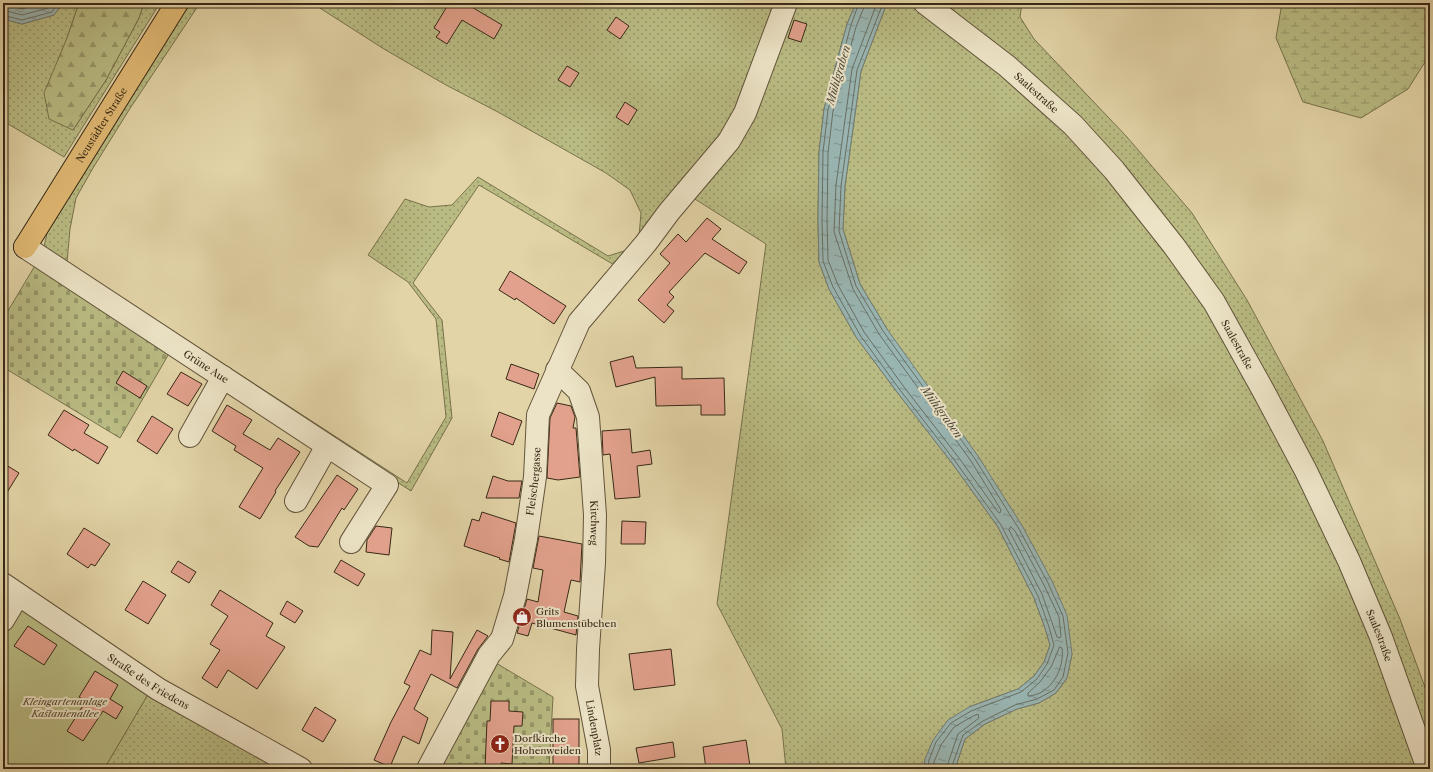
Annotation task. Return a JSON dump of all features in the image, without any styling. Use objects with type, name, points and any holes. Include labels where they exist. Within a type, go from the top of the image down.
[{"type":"main road","name":"Neustädter Straße","points":[[25,247],[177,3]]},
{"type":"street","name":"Fleischergasse","points":[[428,769],[489,655],[502,639],[515,596],[526,539],[535,477],[538,415],[579,322],[646,243],[669,212],[730,141],[745,113],[786,3]]},
{"type":"street","name":"Saalestraße","points":[[925,3],[1007,66],[1073,125],[1124,182],[1174,246],[1214,302],[1296,451],[1349,561],[1381,637],[1428,769]]},
{"type":"street","name":"Grüne Aue","points":[[25,247],[387,485],[351,542]]},
{"type":"street","name":"Kirchweg","points":[[557,370],[578,390],[588,417],[595,515],[594,563],[587,686]]},
{"type":"street","points":[[190,436],[223,377]]},
{"type":"street","points":[[296,500],[327,446]]},
{"type":"street","points":[[3,620],[11,589]]},
{"type":"street","name":"Straße des Friedens","points":[[11,589],[158,689],[301,769]]},
{"type":"street","name":"Lindenplatz","points":[[587,686],[599,750],[599,769]]},
{"type":"green space","points":[[63,3],[79,3],[67,38],[73,130],[106,80],[139,18],[144,3],[160,3],[64,157],[3,121],[3,19],[22,24],[54,15]]},
{"type":"green space","points":[[79,3],[144,3],[139,18],[106,80],[73,130],[49,119],[44,93],[67,38]]},
{"type":"green space","points":[[190,3],[200,3],[129,110],[76,198],[70,229],[67,262],[407,483],[446,417],[436,319],[408,282],[368,255],[405,199],[429,207],[452,205],[478,177],[608,256],[624,251],[639,236],[641,213],[630,190],[606,173],[498,112],[446,85],[384,49],[312,3],[856,3],[847,24],[824,109],[819,152],[819,262],[829,289],[856,337],[952,463],[998,527],[1034,598],[1050,645],[1044,662],[1034,676],[1018,689],[969,707],[925,759],[924,769],[786,769],[782,729],[717,604],[766,244],[679,189],[616,266],[479,185],[413,283],[442,320],[452,418],[411,491],[47,255],[44,247],[47,233]]},
{"type":"green space","points":[[887,3],[1022,3],[1020,17],[1034,39],[1127,137],[1192,213],[1247,300],[1323,441],[1400,619],[1430,701],[1430,769],[955,769],[965,739],[985,724],[1017,709],[1039,703],[1056,693],[1067,678],[1072,654],[860,284],[843,229],[845,186],[861,71]]},
{"type":"green space","points":[[1282,3],[1430,3],[1430,54],[1408,89],[1361,118],[1303,102],[1276,38]]},
{"type":"green space","points":[[36,264],[170,352],[120,438],[3,367],[3,319]]},
{"type":"green space","name":"Kleingartenanlage Kastanienallee","points":[[3,591],[150,691],[104,769],[3,769]]},
{"type":"green space","points":[[496,663],[553,697],[549,769],[435,769]]},
{"type":"green space","points":[[150,691],[281,769],[104,769]]},
{"type":"water","points":[[3,3],[63,3],[54,15],[22,24],[3,19]]},
{"type":"water","name":"Mühlgraben","points":[[856,3],[887,3],[861,71],[845,186],[843,229],[860,284],[887,329],[978,456],[1023,527],[1052,581],[1067,615],[1072,654],[1067,678],[1056,693],[1039,703],[1017,709],[985,724],[965,739],[955,769],[924,769],[925,759],[933,740],[948,720],[969,707],[1018,689],[1034,676],[1044,662],[1050,645],[1034,598],[998,527],[952,463],[856,337],[829,289],[819,262],[819,152],[824,109],[847,24]]},
{"type":"building","points":[[449,3],[465,3],[502,25],[494,39],[462,20],[447,44],[436,37],[440,32],[434,28]]},
{"type":"building","points":[[616,17],[629,26],[620,39],[607,30]]},
{"type":"building","points":[[794,20],[807,24],[801,42],[788,38]]},
{"type":"building","points":[[567,66],[579,73],[570,87],[558,80]]},
{"type":"building","points":[[625,102],[637,110],[628,125],[616,117]]},
{"type":"building","points":[[707,218],[721,229],[712,239],[747,262],[739,274],[705,253],[669,292],[674,297],[667,305],[674,311],[664,323],[638,300],[670,263],[660,254],[678,234],[686,242]]},
{"type":"building","points":[[510,271],[566,306],[554,324],[516,298],[515,300],[499,290]]},
{"type":"building","points":[[633,356],[636,368],[682,367],[682,379],[724,378],[725,415],[701,415],[701,405],[656,406],[655,377],[616,387],[610,362]]},
{"type":"building","points":[[511,364],[539,374],[534,389],[506,379]]},
{"type":"building","points":[[123,371],[147,386],[140,398],[116,383]]},
{"type":"building","points":[[181,372],[202,384],[188,406],[167,394]]},
{"type":"building","points":[[557,403],[571,406],[575,417],[573,428],[576,428],[580,477],[558,480],[547,478],[550,418]]},
{"type":"building","points":[[227,405],[252,420],[243,434],[270,450],[278,438],[300,452],[275,491],[276,492],[260,519],[239,507],[263,468],[234,450],[236,446],[212,431]]},
{"type":"building","points":[[64,410],[89,425],[84,433],[108,447],[98,464],[74,449],[73,451],[48,435]]},
{"type":"building","points":[[499,412],[522,421],[513,445],[491,436]]},
{"type":"building","points":[[152,416],[173,429],[157,454],[137,441]]},
{"type":"building","points":[[630,429],[632,453],[650,450],[652,464],[637,466],[640,497],[615,499],[610,454],[603,455],[602,431]]},
{"type":"building","points":[[3,463],[19,473],[3,499]]},
{"type":"building","points":[[337,475],[358,489],[344,510],[342,508],[318,547],[309,546],[295,537]]},
{"type":"building","points":[[493,476],[508,481],[522,481],[519,498],[486,498]]},
{"type":"building","points":[[482,512],[516,523],[509,562],[464,546],[472,519],[479,521]]},
{"type":"building","points":[[622,521],[646,522],[645,544],[621,544]]},
{"type":"building","points":[[376,526],[392,528],[389,555],[366,552],[367,540]]},
{"type":"building","points":[[84,528],[110,544],[95,566],[91,564],[88,568],[67,554]]},
{"type":"building","points":[[539,536],[582,544],[580,582],[571,580],[564,612],[578,616],[576,635],[532,623],[528,636],[517,633],[527,599],[538,602],[543,570],[533,568]]},
{"type":"building","points":[[341,560],[365,574],[358,586],[334,572]]},
{"type":"building","points":[[178,561],[196,572],[189,583],[171,572]]},
{"type":"building","points":[[143,581],[166,595],[148,624],[125,610]]},
{"type":"building","points":[[220,590],[273,623],[266,636],[285,647],[257,689],[228,670],[217,688],[202,678],[220,650],[210,644],[228,616],[211,605]]},
{"type":"building","points":[[287,601],[303,611],[295,623],[280,614]]},
{"type":"building","points":[[28,626],[57,645],[44,665],[14,646]]},
{"type":"building","points":[[432,630],[453,632],[450,679],[477,630],[488,636],[478,649],[457,688],[431,674],[414,709],[428,718],[419,744],[403,736],[390,767],[374,760],[391,722],[410,686],[404,683],[420,650],[431,655]]},
{"type":"building","points":[[671,649],[675,685],[634,690],[629,654]]},
{"type":"building","points":[[95,671],[118,685],[110,699],[123,707],[116,719],[103,711],[83,741],[67,731],[86,701],[79,697]]},
{"type":"building","name":"Dorfkirche Hohenweiden","points":[[491,701],[509,701],[509,711],[523,712],[522,726],[514,726],[512,764],[501,763],[501,769],[485,769],[487,721],[490,721]]},
{"type":"building","points":[[315,707],[336,720],[323,742],[302,730]]},
{"type":"building","points":[[553,719],[579,719],[579,766],[553,766]]},
{"type":"building","points":[[746,740],[750,766],[730,769],[706,769],[703,747]]},
{"type":"building","points":[[673,742],[675,757],[639,763],[636,748]]},
{"type":"place","name":"Grits Blumenstübchen","points":[[522,617]]},
{"type":"place","name":"Dorfkirche Hohenweiden","points":[[500,744]]}]
